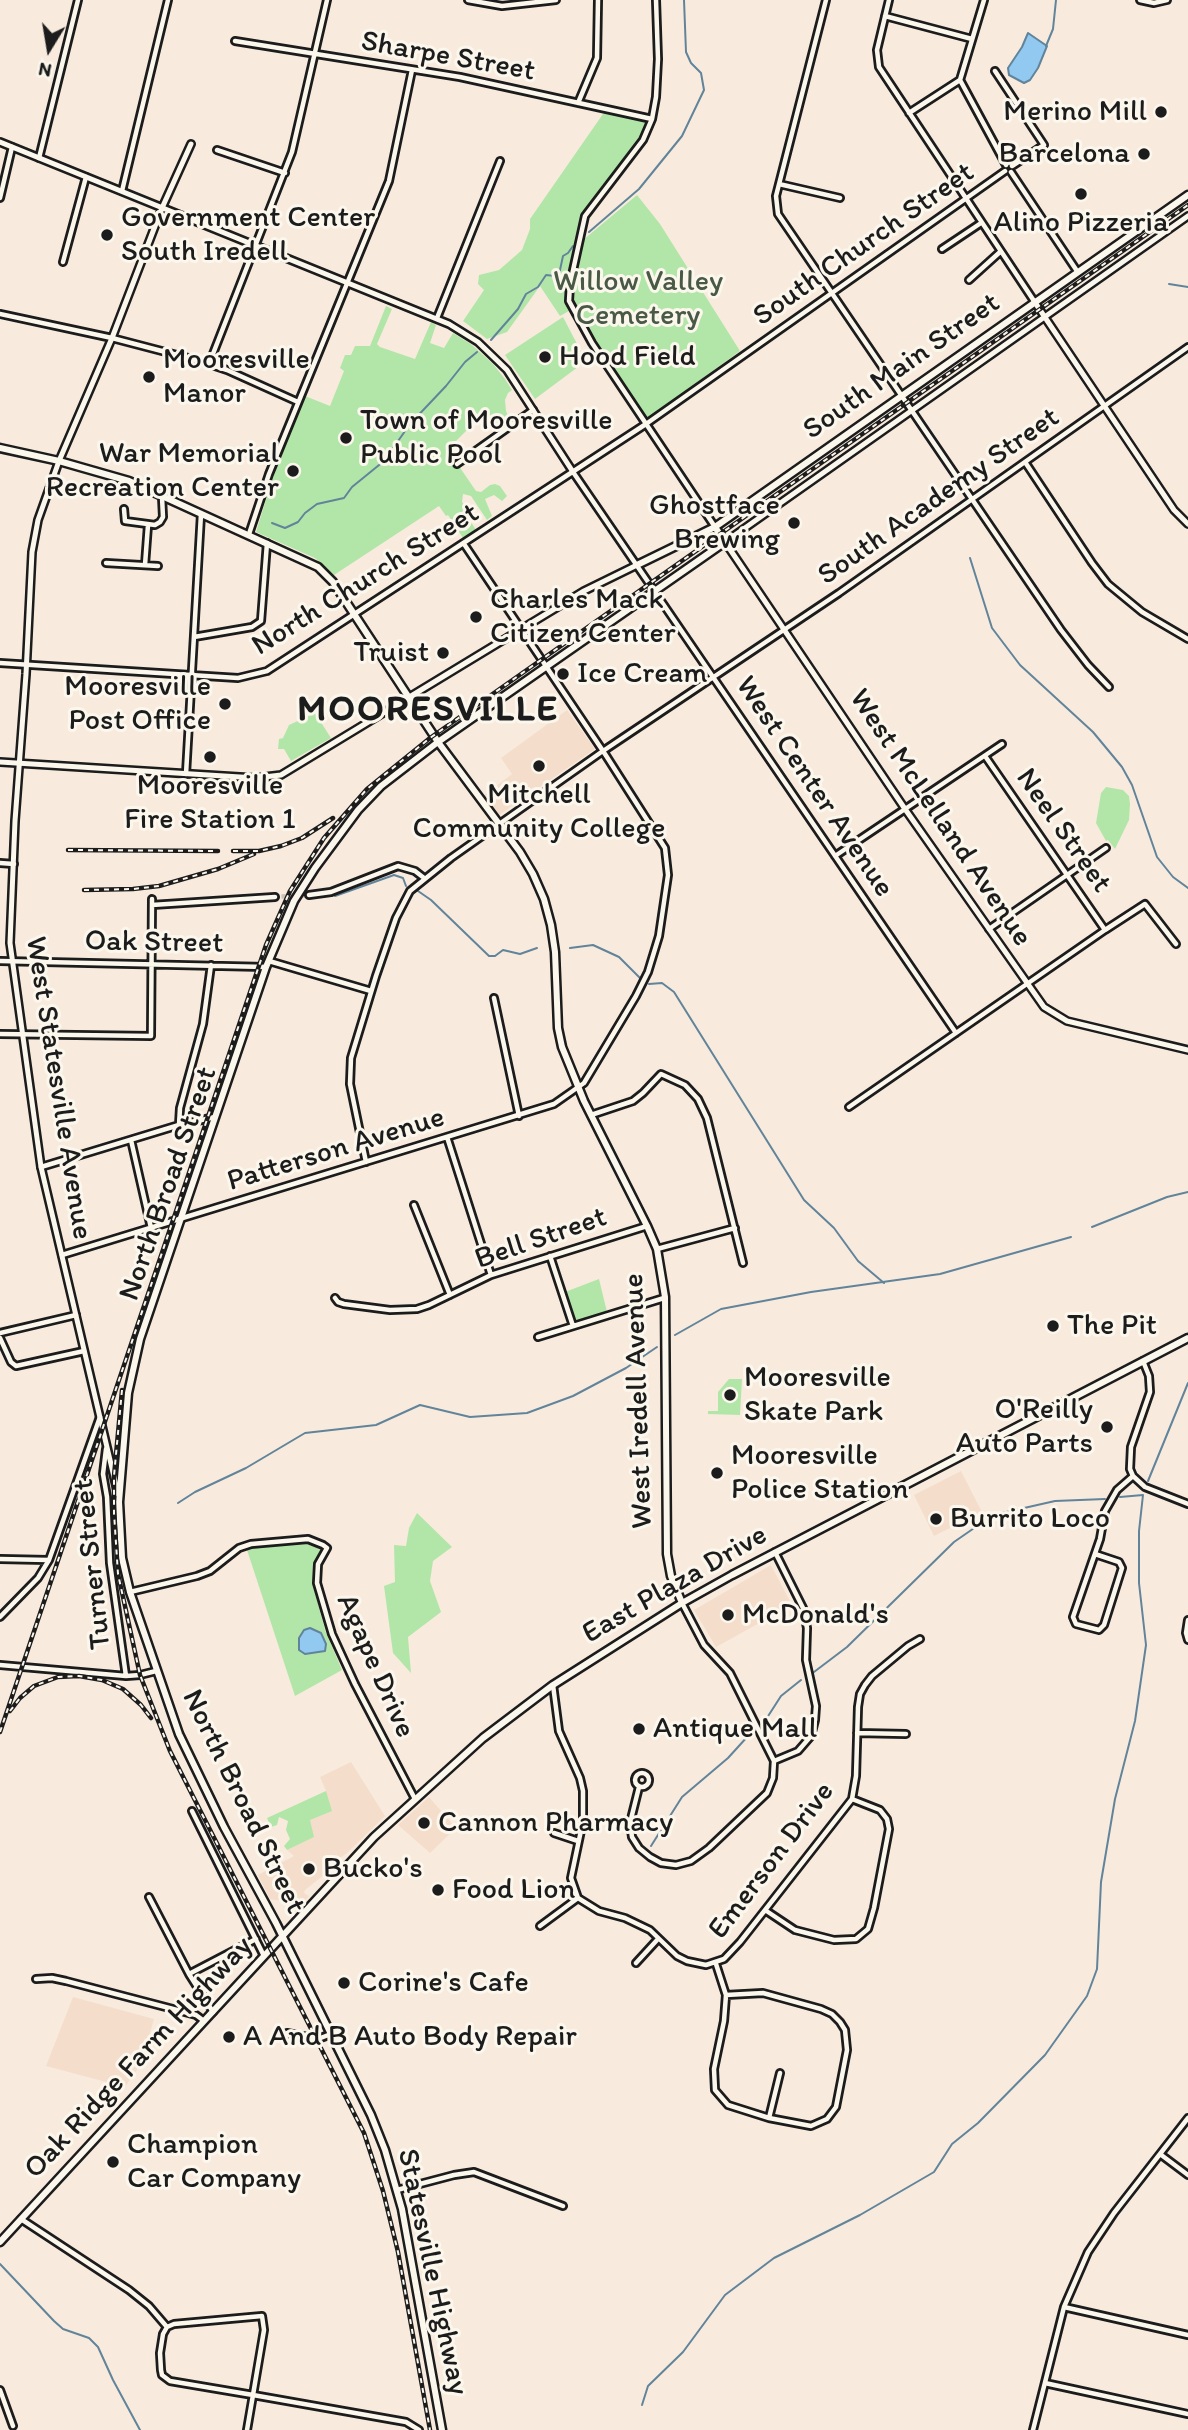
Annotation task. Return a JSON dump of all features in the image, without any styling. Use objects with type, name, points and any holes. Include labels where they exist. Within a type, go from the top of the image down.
[{"type":"main road","name":"South Main Street","points":[[637,565],[715,527],[1188,195]]},
{"type":"main road","name":"West Iredell Avenue","points":[[0,448],[129,481],[318,567],[333,582],[438,742],[520,852],[544,899],[551,925],[555,952],[558,1028],[562,1047],[578,1089],[657,1249],[665,1297],[667,1553],[671,1576],[682,1603]]},
{"type":"main road","name":"West McLelland Avenue","points":[[715,527],[725,542]]},
{"type":"main road","name":"North Broad Street","points":[[282,1936],[179,1734],[130,1592],[122,1558],[119,1497],[128,1392],[136,1357],[267,964],[294,901],[358,810],[384,784],[438,742],[725,542]]},
{"type":"main road","name":"East Plaza Drive","points":[[282,1936],[374,1837],[415,1799],[477,1742],[553,1685],[682,1603],[775,1552],[1188,1338]]},
{"type":"main road","name":"Oak Ridge Farm Highway","points":[[0,2242],[282,1936]]},
{"type":"main road","name":"Statesville Highway","points":[[282,1936],[371,2115],[397,2190],[442,2430]]},
{"type":"street","points":[[39,158],[78,0]]},
{"type":"street","points":[[122,191],[168,0]]},
{"type":"street","points":[[209,364],[292,152],[327,0]]},
{"type":"street","points":[[468,0],[502,6],[556,0]]},
{"type":"street","points":[[578,103],[597,58],[598,0]]},
{"type":"street","points":[[656,0],[658,59],[652,119],[643,139],[585,216],[569,292],[571,307],[581,326],[715,527]]},
{"type":"street","points":[[826,0],[779,184],[776,205],[781,222],[1076,650],[1109,687]]},
{"type":"street","points":[[889,0],[876,58],[879,67],[1174,510],[1188,524]]},
{"type":"street","points":[[909,113],[960,80],[984,0]]},
{"type":"street","points":[[1141,1],[1154,3],[1167,0]]},
{"type":"street","points":[[885,16],[972,38]]},
{"type":"street","name":"Sharpe Street","points":[[235,41],[471,79],[652,119]]},
{"type":"street","points":[[248,534],[298,402],[389,181],[412,70]]},
{"type":"street","name":"South Church Street","points":[[573,472],[646,424],[1044,145],[995,71]]},
{"type":"street","points":[[960,80],[1009,169],[1077,271]]},
{"type":"street","points":[[0,142],[437,318],[463,331],[495,357],[512,377],[573,472]]},
{"type":"street","name":"West Statesville Avenue","points":[[119,1497],[41,1167],[12,962],[10,929],[34,532],[59,461],[112,338],[162,208],[191,144]]},
{"type":"street","points":[[0,198],[12,147]]},
{"type":"street","points":[[217,150],[285,173]]},
{"type":"street","points":[[437,318],[500,161]]},
{"type":"street","points":[[63,262],[86,177]]},
{"type":"street","points":[[779,184],[840,198]]},
{"type":"street","points":[[725,542],[1188,216]]},
{"type":"street","points":[[942,248],[981,223]]},
{"type":"street","points":[[969,280],[1000,252]]},
{"type":"street","points":[[0,314],[112,338],[209,364],[298,402]]},
{"type":"street","name":"South Academy Street","points":[[366,1162],[350,1084],[354,1044],[403,902],[410,891],[498,824],[784,631],[1188,347]]},
{"type":"street","points":[[457,464],[533,410]]},
{"type":"street","points":[[1025,462],[1108,584],[1142,612],[1188,639]]},
{"type":"street","name":"North Church Street","points":[[0,663],[238,678],[262,673],[573,472]]},
{"type":"street","name":"West Center Avenue","points":[[573,472],[956,1033]]},
{"type":"street","points":[[124,509],[125,522],[160,522],[163,517],[162,496]]},
{"type":"street","points":[[186,774],[201,513]]},
{"type":"street","points":[[145,565],[148,524]]},
{"type":"street","points":[[194,637],[252,627],[261,621],[267,542]]},
{"type":"street","name":"West McLelland Avenue","points":[[725,542],[905,809],[1044,1007],[1067,1021],[1188,1050]]},
{"type":"street","points":[[464,544],[657,832],[665,848],[668,875],[659,936],[648,972],[578,1089]]},
{"type":"street","points":[[106,563],[159,566]]},
{"type":"street","points":[[0,762],[256,778],[281,775],[584,590],[637,565]]},
{"type":"street","points":[[835,856],[1002,744]]},
{"type":"street","name":"Neel Street","points":[[985,755],[1105,930]]},
{"type":"street","points":[[988,929],[1106,848]]},
{"type":"street","points":[[0,863],[14,864]]},
{"type":"street","points":[[309,895],[331,892],[398,866],[424,878]]},
{"type":"street","points":[[0,1034],[151,1036],[152,902],[275,897]]},
{"type":"street","points":[[849,1107],[1145,904],[1176,944]]},
{"type":"street","name":"Oak Street","points":[[0,961],[267,964],[371,991]]},
{"type":"street","points":[[179,1125],[180,1108],[203,1024],[211,965]]},
{"type":"street","points":[[494,998],[519,1116]]},
{"type":"street","points":[[591,1115],[633,1101],[660,1074],[684,1085],[698,1099],[707,1118],[743,1263]]},
{"type":"street","name":"Patterson Avenue","points":[[62,1255],[519,1116],[554,1104],[578,1089]]},
{"type":"street","points":[[41,1167],[179,1125],[215,1117]]},
{"type":"street","points":[[447,1137],[491,1275]]},
{"type":"street","points":[[131,1140],[151,1228]]},
{"type":"street","name":"Bell Street","points":[[414,1205],[450,1295]]},
{"type":"street","name":"Bell Street","points":[[335,1298],[344,1304],[403,1310],[429,1305],[491,1275],[647,1226]]},
{"type":"street","points":[[657,1249],[735,1228]]},
{"type":"street","points":[[550,1256],[573,1326]]},
{"type":"street","points":[[538,1337],[665,1297]]},
{"type":"street","points":[[76,1315],[0,1335],[11,1362],[16,1366],[84,1351]]},
{"type":"street","points":[[1143,1361],[1149,1376],[1150,1392],[1130,1447],[1129,1461],[1133,1476],[1145,1487],[1188,1504]]},
{"type":"street","points":[[0,1617],[38,1578],[49,1560],[100,1416]]},
{"type":"street","name":"Turner Street","points":[[106,1448],[103,1474],[107,1497],[110,1563],[126,1676]]},
{"type":"street","points":[[1095,1554],[1119,1562],[1122,1568],[1104,1625],[1099,1630],[1076,1624],[1073,1617],[1095,1554],[1105,1511],[1110,1500],[1133,1476]]},
{"type":"street","name":"Agape Drive","points":[[130,1592],[210,1571],[239,1548],[261,1541],[307,1539],[327,1548],[318,1564],[317,1583],[332,1634],[415,1799]]},
{"type":"street","points":[[639,1787],[630,1823],[632,1837],[639,1848],[661,1863],[676,1865],[691,1861],[709,1848],[767,1793],[774,1778],[774,1761],[798,1751],[811,1736],[816,1720],[816,1706],[807,1668],[807,1628],[803,1608],[775,1552]]},
{"type":"street","points":[[0,1559],[49,1560]]},
{"type":"street","name":"West Iredell Avenue","points":[[682,1603],[704,1645],[730,1673],[774,1761]]},
{"type":"street","points":[[1188,1620],[1188,1640]]},
{"type":"street","name":"Emerson Drive","points":[[578,1898],[599,1911],[638,1923],[650,1930],[677,1956],[687,1961],[716,1964],[729,1954],[852,1799],[856,1776],[858,1707],[864,1685],[888,1662],[920,1639]]},
{"type":"street","points":[[0,1665],[126,1676],[156,1671]]},
{"type":"street","points":[[540,1926],[578,1898],[571,1878],[583,1821],[583,1791],[559,1731],[553,1685]]},
{"type":"street","points":[[857,1733],[906,1734]]},
{"type":"street","points":[[765,1910],[795,1930],[834,1940],[856,1939],[868,1929],[889,1829],[887,1819],[880,1810],[852,1799]]},
{"type":"street","points":[[192,1811],[264,1956]]},
{"type":"street","points":[[554,1833],[579,1840]]},
{"type":"street","points":[[149,1897],[188,1974],[213,2012]]},
{"type":"street","points":[[188,1974],[256,1939]]},
{"type":"street","points":[[636,1963],[658,1939]]},
{"type":"street","points":[[716,1964],[726,1995],[724,2021],[714,2069],[715,2090],[728,2105],[769,2118],[811,2126],[827,2119],[836,2106],[847,2050],[845,2030],[832,2014],[755,1992],[726,1995]]},
{"type":"street","points":[[36,1979],[52,1978],[76,1983],[196,2015],[204,2021]]},
{"type":"street","points":[[287,2033],[318,2039],[331,2034]]},
{"type":"street","points":[[769,2118],[780,2074]]},
{"type":"street","points":[[1033,2430],[1064,2307],[1095,2238],[1188,2118]]},
{"type":"street","points":[[1160,2154],[1188,2175]]},
{"type":"street","points":[[397,2190],[474,2172],[562,2206]]},
{"type":"street","points":[[21,2219],[129,2290],[149,2306],[167,2327]]},
{"type":"street","points":[[1064,2307],[1188,2335]]},
{"type":"street","points":[[247,2430],[253,2395],[264,2330],[262,2316],[174,2324],[167,2327],[160,2353],[161,2370],[166,2379],[253,2395],[407,2421],[419,2430]]},
{"type":"street","points":[[1045,2383],[1188,2414]]},
{"type":"street","points":[[0,2390],[13,2426]]},
{"type":"shaded area","name":"Mitchell Community College","points":[[567,710],[595,749],[499,815],[483,796],[512,774],[501,758]]},
{"type":"shaded area","points":[[961,1471],[982,1512],[934,1536],[914,1495]]},
{"type":"shaded area","name":"McDonald's","points":[[771,1565],[792,1605],[716,1647],[694,1610]]},
{"type":"shaded area","points":[[351,1762],[385,1816],[347,1853],[325,1864],[329,1871],[305,1890],[304,1893],[309,1896],[303,1903],[296,1899],[293,1903],[270,1899],[258,1875],[294,1856],[287,1850],[313,1837],[309,1820],[326,1791],[320,1777]]},
{"type":"shaded area","points":[[429,1797],[456,1828],[430,1853],[398,1825]]},
{"type":"shaded area","points":[[73,1997],[154,2019],[141,2064],[125,2087],[46,2066]]},
{"type":"green space","points":[[605,111],[649,122],[643,135],[583,215],[566,288],[565,298],[569,311],[560,316],[540,286],[507,332],[487,339],[463,321],[484,290],[478,284],[479,275],[499,270],[522,250],[530,229],[530,219]]},
{"type":"green space","name":"Willow Valley Cemetery","points":[[637,195],[660,224],[740,351],[647,419],[577,314],[573,300],[583,240]]},
{"type":"green space","points":[[386,306],[392,309],[377,344],[380,347],[415,359],[431,322],[436,325],[430,343],[444,348],[453,333],[471,344],[505,379],[512,390],[505,400],[511,422],[500,427],[488,413],[484,413],[454,443],[452,456],[476,491],[481,492],[495,484],[500,486],[507,496],[502,501],[494,495],[485,499],[492,516],[487,520],[471,496],[463,494],[462,502],[470,512],[469,519],[476,530],[463,538],[439,506],[334,575],[315,558],[256,532],[272,480],[305,396],[330,406],[344,371],[340,368],[345,355],[351,355],[355,346],[370,346]]},
{"type":"green space","name":"Hood Field","points":[[563,317],[586,361],[535,399],[505,355]]},
{"type":"green space","points":[[315,713],[331,738],[291,761],[284,749],[278,749],[279,739],[283,738],[289,725]]},
{"type":"green space","points":[[1106,787],[1123,790],[1129,796],[1129,820],[1115,849],[1106,841],[1096,823],[1101,793]]},
{"type":"green space","points":[[599,1279],[607,1312],[574,1319],[565,1292]]},
{"type":"green space","name":"Mooresville Skate Park","points":[[729,1379],[742,1379],[740,1415],[708,1414],[708,1411],[718,1411],[718,1392]]},
{"type":"green space","points":[[417,1513],[452,1547],[433,1561],[430,1581],[441,1612],[408,1637],[411,1673],[393,1653],[384,1586],[395,1582],[394,1545],[406,1546],[409,1528]]},
{"type":"green space","points":[[311,1544],[322,1551],[314,1567],[313,1585],[325,1630],[342,1670],[295,1696],[247,1550],[258,1546]]},
{"type":"green space","points":[[326,1791],[332,1811],[310,1820],[314,1837],[287,1850],[284,1846],[290,1839],[286,1830],[288,1821],[279,1817],[277,1825],[271,1827],[267,1818]]},
{"type":"water","points":[[1028,33],[1047,46],[1038,68],[1030,80],[1024,83],[1009,75],[1008,68]]},
{"type":"water","points":[[310,1628],[321,1633],[326,1644],[325,1651],[305,1654],[299,1650],[299,1638],[304,1630]]},
{"type":"waterway","points":[[589,232],[639,189],[682,136],[704,90],[701,73],[691,63],[686,52],[684,0]]},
{"type":"waterway","points":[[1046,46],[1053,29],[1056,0]]},
{"type":"waterway","points":[[491,340],[518,309],[526,294],[538,287],[546,275],[555,276],[560,270],[563,256],[573,246]]},
{"type":"waterway","points":[[1169,284],[1188,287]]},
{"type":"waterway","points":[[272,523],[285,528],[298,522],[317,504],[344,498],[352,487],[384,461],[410,424],[477,352]]},
{"type":"waterway","points":[[970,558],[992,628],[1020,665],[1093,732],[1122,767],[1132,785],[1157,857],[1173,877],[1188,888]]},
{"type":"waterway","points":[[335,896],[394,875],[403,878],[406,886]]},
{"type":"waterway","points":[[418,891],[431,900],[489,956],[495,956],[503,950],[520,954],[537,948]]},
{"type":"waterway","points":[[570,948],[593,945],[619,957],[640,978]]},
{"type":"waterway","points":[[649,984],[662,983],[674,992],[804,1200],[834,1228],[858,1261],[884,1283]]},
{"type":"waterway","points":[[1092,1227],[1167,1197],[1188,1192]]},
{"type":"waterway","points":[[675,1335],[721,1309],[811,1292],[940,1274],[1071,1237]]},
{"type":"waterway","points":[[178,1503],[246,1468],[305,1433],[376,1425],[420,1405],[470,1417],[527,1413],[573,1396],[626,1368],[657,1347]]},
{"type":"waterway","points":[[1148,1481],[1188,1383]]},
{"type":"waterway","points":[[642,2405],[648,2386],[683,2352],[725,2295],[774,2258],[860,2215],[934,2172],[952,2144],[978,2123],[1045,2055],[1087,1996],[1097,1969],[1101,1882],[1115,1799],[1135,1721],[1146,1645],[1139,1583],[1139,1531],[1143,1495],[1120,1497]]},
{"type":"waterway","points":[[814,1672],[847,1647],[954,1542],[980,1524],[1002,1513],[1055,1501],[1105,1499]]},
{"type":"waterway","points":[[763,1724],[781,1696],[801,1680]]},
{"type":"waterway","points":[[651,1846],[682,1797],[728,1758],[748,1736]]},
{"type":"waterway","points":[[0,2264],[63,2329],[89,2338],[98,2347],[140,2430]]},
{"type":"tunnel","points":[[275,897],[309,895]]},
{"type":"railway","points":[[0,1732],[266,945],[290,891],[324,838],[367,789],[430,738],[1188,205]]},
{"type":"railway","points":[[233,851],[259,851],[281,846],[302,838],[333,818]]},
{"type":"railway","points":[[68,850],[218,851]]},
{"type":"railway","points":[[84,890],[159,886],[218,869],[254,854]]},
{"type":"railway","points":[[122,1390],[114,1476],[114,1513],[118,1574],[140,1675],[170,1751],[364,2133],[383,2191],[398,2252],[430,2430]]},
{"type":"railway","points":[[10,1711],[34,1686],[58,1677],[79,1676],[102,1680],[123,1689],[151,1718]]},
{"type":"place","name":"Merino Mill","points":[[1161,112]]},
{"type":"place","name":"Barcelona","points":[[1144,154]]},
{"type":"place","name":"Alino Pizzeria","points":[[1081,194]]},
{"type":"place","name":"Government Center South Iredell","points":[[107,235]]},
{"type":"place","name":"Hood Field","points":[[545,357]]},
{"type":"place","name":"Mooresville Manor","points":[[149,377]]},
{"type":"place","name":"Town of Mooresville Public Pool","points":[[346,438]]},
{"type":"place","name":"War Memorial Recreation Center","points":[[293,471]]},
{"type":"place","name":"Ghostface Brewing","points":[[794,523]]},
{"type":"place","name":"Charles Mack Citizen Center","points":[[476,617]]},
{"type":"place","name":"Truist","points":[[443,653]]},
{"type":"place","name":"Ice Cream","points":[[563,674]]},
{"type":"place","name":"Mooresville Post Office","points":[[225,704]]},
{"type":"place","name":"Mooresville Fire Station 1","points":[[210,757]]},
{"type":"place","name":"Mitchell Community College","points":[[539,766]]},
{"type":"place","name":"The Pit","points":[[1053,1326]]},
{"type":"place","name":"Mooresville Skate Park","points":[[730,1395]]},
{"type":"place","name":"O'Reilly Auto Parts","points":[[1107,1427]]},
{"type":"place","name":"Mooresville Police Station","points":[[717,1473]]},
{"type":"place","name":"Burrito Loco","points":[[936,1519]]},
{"type":"place","name":"McDonald's","points":[[728,1615]]},
{"type":"place","name":"Antique Mall","points":[[639,1729]]},
{"type":"place","name":"Cannon Pharmacy","points":[[424,1823]]},
{"type":"place","name":"Bucko's","points":[[309,1869]]},
{"type":"place","name":"Food Lion","points":[[438,1890]]},
{"type":"place","name":"Corine's Cafe","points":[[344,1983]]},
{"type":"place","name":"A And B Auto Body Repair","points":[[229,2037]]},
{"type":"place","name":"Champion Car Company","points":[[113,2162]]},
{"type":"district","name":"MOORESVILLE","points":[[428,711]]}]
